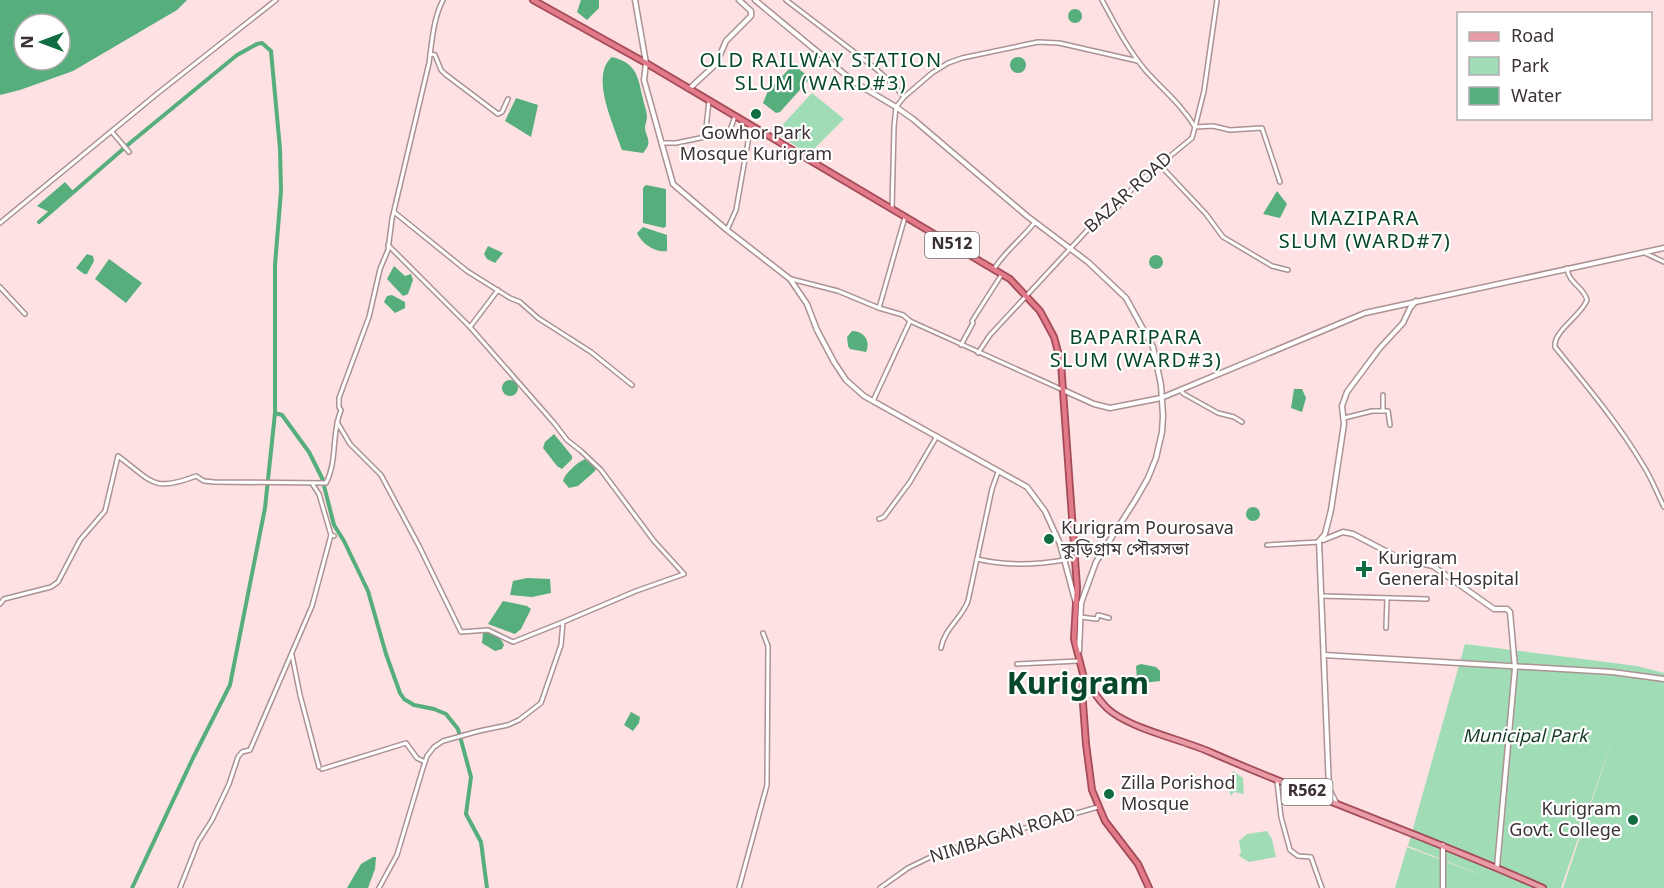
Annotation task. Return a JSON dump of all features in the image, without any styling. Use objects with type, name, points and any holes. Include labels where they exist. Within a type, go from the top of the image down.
[{"type":"highway","name":"N512","points":[[533,0],[646,63],[1011,279],[1040,311],[1054,337],[1060,363],[1077,587],[1074,639],[1084,678]]},
{"type":"highway","points":[[1084,678],[1082,690],[1092,790],[1106,821],[1138,864],[1149,888]]},
{"type":"main road","name":"R562","points":[[1084,678],[1111,712],[1131,723],[1443,845],[1542,888]]},
{"type":"street","points":[[0,223],[276,0]]},
{"type":"street","points":[[0,602],[51,587],[58,582],[80,540],[105,511],[118,456],[154,483],[176,483],[196,476],[204,481],[214,482],[326,483],[332,467],[337,422],[341,410],[339,398],[342,385],[369,317],[399,198],[430,54],[430,44],[443,0]]},
{"type":"street","points":[[635,0],[646,63],[644,80],[673,184],[790,279],[807,304],[817,330],[834,362],[846,380],[864,396],[1027,487],[1045,512],[1060,544],[1076,603]]},
{"type":"street","points":[[689,89],[716,64],[726,41],[751,16],[751,12],[739,0]]},
{"type":"street","points":[[755,0],[854,82],[896,107],[1035,222],[1070,248],[1126,298],[1153,347],[1161,385],[1162,432],[1155,458],[1140,492],[1096,562],[1081,603],[1078,661],[1017,664]]},
{"type":"street","points":[[787,0],[875,68],[904,97]]},
{"type":"street","points":[[1102,0],[1118,31],[1139,62],[1185,111],[1195,127]]},
{"type":"street","points":[[1195,127],[1207,71],[1217,0]]},
{"type":"street","points":[[892,209],[896,107],[904,97],[948,63],[1038,42],[1059,43],[1139,62]]},
{"type":"street","points":[[430,54],[435,55],[441,70],[498,114],[502,112],[508,99]]},
{"type":"street","points":[[705,137],[709,101]]},
{"type":"street","points":[[661,143],[728,136],[735,116]]},
{"type":"street","points":[[727,230],[736,210],[751,125]]},
{"type":"street","points":[[1195,127],[1213,126],[1230,130],[1262,128],[1280,182]]},
{"type":"street","name":"BAZAR ROAD","points":[[978,353],[990,335],[1093,224],[1114,212],[1136,185],[1192,138],[1195,127]]},
{"type":"street","points":[[112,132],[129,152]]},
{"type":"street","points":[[1160,165],[1206,213],[1223,237],[1272,266],[1288,270]]},
{"type":"street","points":[[394,212],[466,271],[520,302],[546,323],[591,352],[632,385]]},
{"type":"street","points":[[879,308],[905,217]]},
{"type":"street","points":[[994,269],[1002,256],[1024,236],[1035,222]]},
{"type":"street","points":[[337,422],[351,444],[381,475],[461,632],[488,630],[513,642],[684,574],[654,541],[601,470],[567,440],[470,327],[388,244]]},
{"type":"street","points":[[790,279],[838,291],[903,315],[910,321],[978,353],[1094,404],[1110,408],[1161,398],[1365,313],[1664,248]]},
{"type":"street","points":[[1644,252],[1664,262]]},
{"type":"street","points":[[1567,268],[1570,279],[1586,294],[1587,300],[1557,337],[1555,347],[1615,423],[1642,464],[1664,507]]},
{"type":"street","points":[[961,345],[972,321],[1002,274]]},
{"type":"street","points":[[0,287],[25,314]]},
{"type":"street","points":[[470,327],[498,290]]},
{"type":"street","points":[[1337,804],[1329,789],[1319,542],[1325,534],[1331,510],[1344,418],[1342,406],[1347,392],[1417,301]]},
{"type":"street","points":[[873,401],[910,321]]},
{"type":"street","points":[[1180,390],[1218,413],[1234,417],[1242,422]]},
{"type":"street","points":[[1383,395],[1383,411]]},
{"type":"street","points":[[1344,418],[1372,411],[1388,411],[1390,425]]},
{"type":"street","points":[[879,519],[884,517],[904,491],[937,436]]},
{"type":"street","points":[[941,648],[945,634],[965,609],[992,489],[998,472]]},
{"type":"street","points":[[180,888],[198,842],[212,820],[229,784],[238,757],[242,752],[250,750],[312,606],[332,535],[320,494],[312,484]]},
{"type":"street","points":[[1267,545],[1319,542],[1343,532],[1353,534],[1399,558],[1433,566],[1494,609],[1507,609],[1510,612],[1515,668],[1497,867]]},
{"type":"street","points":[[977,559],[1025,565],[1064,560]]},
{"type":"street","points":[[1321,596],[1427,599]]},
{"type":"street","points":[[1386,628],[1387,598]]},
{"type":"street","points":[[1080,617],[1097,619],[1098,615],[1109,618]]},
{"type":"street","points":[[379,888],[397,855],[425,762],[434,747],[465,734],[508,725],[519,720],[541,703],[561,645],[563,622]]},
{"type":"street","points":[[739,888],[767,784],[768,646],[762,633]]},
{"type":"street","points":[[291,652],[320,768],[406,743],[417,758],[425,762]]},
{"type":"street","points":[[1324,655],[1612,672],[1664,680]]},
{"type":"street","points":[[1277,781],[1281,817],[1290,850],[1298,856],[1312,859],[1322,888]]},
{"type":"street","points":[[1322,798],[1329,789]]},
{"type":"street","name":"NIMBAGAN ROAD","points":[[880,888],[908,868],[941,852],[1098,807]]},
{"type":"street","points":[[1443,845],[1443,888]]},
{"type":"green space","points":[[812,93],[844,119],[809,154],[775,133]]},
{"type":"green space","name":"Municipal Park","points":[[1465,644],[1637,666],[1664,673],[1664,888],[1563,888],[1612,740],[1561,888],[1395,888],[1407,847],[1492,879],[1408,846]]},
{"type":"green space","points":[[1233,771],[1243,778],[1244,794],[1234,792],[1231,796],[1225,789]]},
{"type":"green space","points":[[1267,831],[1272,839],[1276,857],[1249,862],[1239,856],[1241,852],[1239,841],[1247,834]]},
{"type":"water","points":[[0,0],[187,0],[177,10],[72,71],[72,12],[12,12],[12,72],[70,72],[0,95]]},
{"type":"water","points":[[581,0],[599,0],[599,8],[587,20],[577,12]]},
{"type":"water","points":[[1072,9],[1078,9],[1082,16],[1078,23],[1072,23],[1068,19],[1068,13]]},
{"type":"water","points":[[612,57],[627,63],[638,78],[647,115],[645,127],[648,145],[643,153],[622,150],[610,115],[603,89],[603,76]]},
{"type":"water","points":[[1018,57],[1024,59],[1026,65],[1024,71],[1018,73],[1012,71],[1010,65],[1012,59]]},
{"type":"water","points":[[796,67],[808,76],[808,81],[780,112],[776,113],[763,103],[768,91],[790,68]]},
{"type":"water","points":[[516,98],[538,105],[531,137],[505,121]]},
{"type":"water","points":[[65,182],[74,192],[51,213],[37,206]]},
{"type":"water","points":[[646,185],[666,189],[666,226],[664,228],[643,223],[643,188]]},
{"type":"water","points":[[1277,191],[1287,204],[1280,218],[1263,214]]},
{"type":"water","points":[[643,227],[667,235],[667,251],[649,247],[642,241],[637,233]]},
{"type":"water","points":[[488,246],[503,253],[495,263],[487,259],[484,254]]},
{"type":"water","points":[[87,254],[93,256],[94,261],[87,274],[84,274],[76,268]]},
{"type":"water","points":[[1156,255],[1161,257],[1163,262],[1161,267],[1156,269],[1151,267],[1149,262],[1151,257]]},
{"type":"water","points":[[109,259],[142,283],[126,303],[95,279]]},
{"type":"water","points":[[394,266],[405,276],[411,274],[413,280],[408,294],[403,296],[387,279]]},
{"type":"water","points":[[392,295],[405,302],[405,308],[395,313],[384,302],[387,296]]},
{"type":"water","points":[[852,331],[865,337],[868,344],[866,352],[850,349],[848,346],[847,337]]},
{"type":"water","points":[[507,380],[513,380],[518,388],[516,394],[507,396],[502,391],[502,385]]},
{"type":"water","points":[[1294,389],[1302,389],[1306,398],[1302,412],[1291,408]]},
{"type":"water","points":[[554,434],[572,456],[572,459],[562,469],[543,448],[545,442]]},
{"type":"water","points":[[585,459],[596,469],[578,486],[569,488],[563,481],[564,478],[572,468]]},
{"type":"water","points":[[1253,507],[1258,509],[1260,514],[1258,519],[1253,521],[1248,519],[1246,514],[1248,509]]},
{"type":"water","points":[[527,578],[550,579],[551,593],[532,597],[510,595],[513,581]]},
{"type":"water","points":[[503,601],[531,609],[521,629],[515,634],[488,624]]},
{"type":"water","points":[[483,633],[498,637],[504,645],[502,649],[495,651],[482,643]]},
{"type":"water","points":[[1141,664],[1156,667],[1160,671],[1160,681],[1143,683],[1137,680],[1136,666]]},
{"type":"water","points":[[631,712],[640,717],[633,731],[624,725]]},
{"type":"water","points":[[376,857],[375,869],[368,888],[347,888],[361,864]]},
{"type":"waterway","points":[[39,222],[237,55],[262,43],[271,51],[280,149],[281,191],[275,265],[275,413],[265,508],[230,685],[132,888]]},
{"type":"waterway","points":[[275,413],[282,415],[309,452],[322,478],[334,525],[368,591],[400,693],[404,699],[414,705],[446,714],[458,729],[471,777],[466,814],[481,842],[487,888]]},
{"type":"place","name":"Gowhor Park Mosque Kurigram","points":[[756,114]]},
{"type":"place","name":"Kurigram Pourosava কুড়িগ্রাম পৌরসভা","points":[[1049,539]]},
{"type":"place","name":"Kurigram General Hospital","points":[[1364,569]]},
{"type":"place","name":"Zilla Porishod Mosque","points":[[1109,794]]},
{"type":"place","name":"Kurigram Govt. College","points":[[1633,820]]},
{"type":"district","name":"OLD RAILWAY STATION SLUM (WARD#3)","points":[[821,74]]},
{"type":"district","name":"MAZIPARA SLUM (WARD#7)","points":[[1365,232]]},
{"type":"district","name":"BAPARIPARA SLUM (WARD#3)","points":[[1136,350]]},
{"type":"district","name":"Kurigram","points":[[1078,686]]}]
